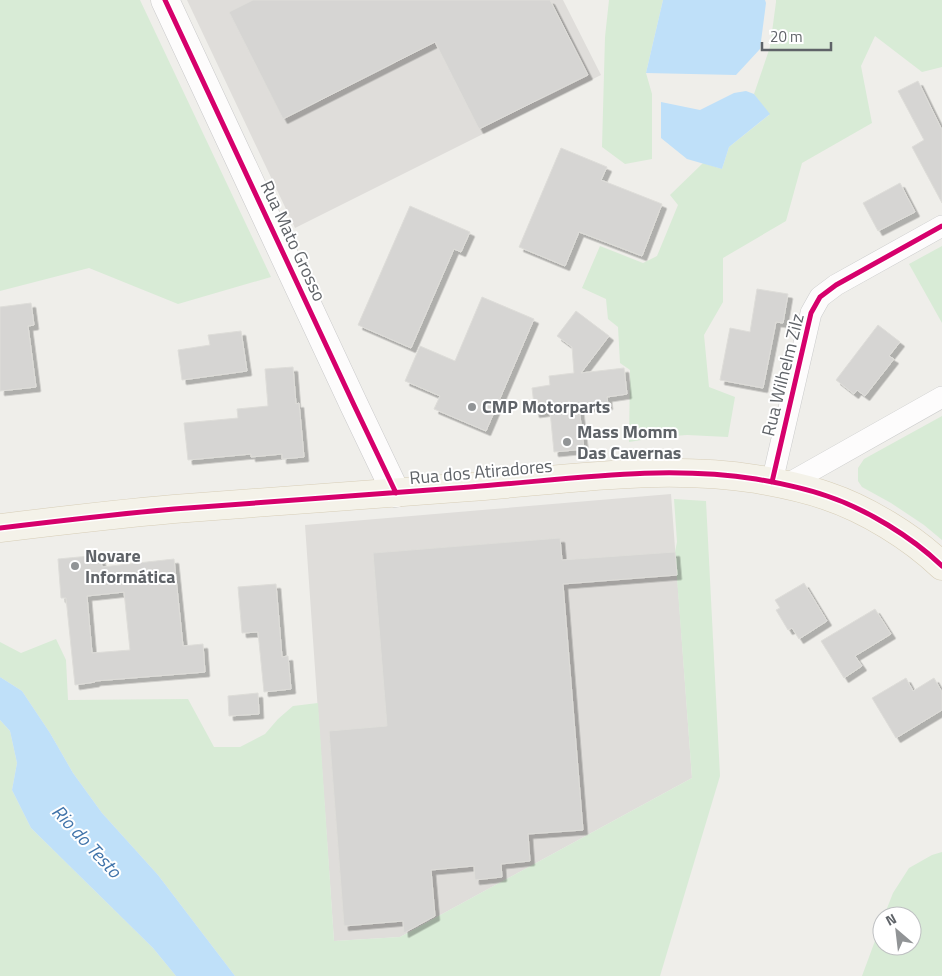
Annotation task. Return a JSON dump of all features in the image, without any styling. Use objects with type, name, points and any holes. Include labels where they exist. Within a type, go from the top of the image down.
[{"type":"main road","name":"Rua dos Atiradores","points":[[0,528],[176,509],[504,485],[568,478],[658,472],[700,473],[779,483],[828,496],[869,514],[910,540],[942,566]]},
{"type":"street","name":"Rua Mato Grosso","points":[[165,0],[396,493]]},
{"type":"street","name":"Rua Wilhelm Zilz","points":[[779,483],[811,314],[820,297],[942,226]]},
{"type":"street","points":[[779,483],[942,397]]},
{"type":"shaded area","points":[[187,0],[563,0],[601,75],[295,228]]},
{"type":"shaded area","points":[[671,494],[692,778],[400,937],[334,941],[305,525]]},
{"type":"green space","points":[[0,0],[140,0],[271,277],[178,304],[89,268],[0,291]]},
{"type":"green space","points":[[609,0],[663,0],[646,73],[652,94],[652,159],[625,164],[602,147],[605,37]]},
{"type":"green space","points":[[776,0],[942,0],[942,67],[922,72],[875,36],[861,66],[872,123],[802,163],[786,221],[723,258],[723,302],[704,335],[709,387],[735,397],[728,437],[687,435],[629,442],[630,370],[620,363],[618,327],[608,319],[606,299],[582,288],[600,246],[643,263],[657,256],[678,205],[670,195],[703,163],[722,169],[729,147],[769,115],[754,94],[770,47]]},
{"type":"green space","points":[[942,246],[942,323],[909,264]]},
{"type":"green space","points":[[942,416],[942,540],[924,525],[891,503],[862,487],[858,481],[858,468],[864,459]]},
{"type":"green space","points":[[674,499],[706,501],[720,776],[660,976],[235,976],[158,875],[102,813],[73,773],[50,733],[22,691],[0,677],[0,642],[21,653],[56,639],[66,660],[68,700],[188,699],[214,747],[240,747],[265,734],[293,706],[318,703],[334,941],[400,937],[692,778],[675,552],[677,542]]},
{"type":"green space","points":[[0,720],[10,731],[17,763],[12,790],[31,828],[153,948],[176,976],[0,976]]},
{"type":"green space","points":[[942,852],[942,976],[862,976],[872,949],[872,956],[922,956],[922,906],[888,906],[893,893],[909,868],[932,855]]},
{"type":"water","points":[[663,0],[765,0],[760,49],[736,75],[646,73]]},
{"type":"water","points":[[746,91],[754,94],[770,114],[729,147],[722,169],[687,159],[661,138],[661,102],[700,110],[734,93]]},
{"type":"water","name":"Rio do Testo","points":[[0,677],[22,691],[50,733],[73,773],[102,813],[158,875],[235,976],[176,976],[153,948],[31,828],[12,790],[17,763],[10,731],[0,720]]},
{"type":"building","points":[[253,0],[550,0],[588,75],[479,129],[435,42],[283,119],[229,12]]},
{"type":"building","points":[[918,81],[942,130],[942,203],[912,147],[924,140],[898,91]]},
{"type":"building","points":[[561,148],[607,167],[601,180],[662,204],[642,256],[579,232],[565,266],[519,247]]},
{"type":"building","points":[[900,183],[915,212],[878,231],[863,203]]},
{"type":"building","points":[[410,206],[470,232],[461,252],[454,249],[411,348],[358,325]]},
{"type":"building","points":[[757,289],[788,294],[783,323],[776,322],[763,388],[720,380],[730,328],[750,332]]},
{"type":"building","points":[[482,297],[534,319],[486,431],[434,409],[440,396],[405,381],[420,346],[455,361]]},
{"type":"building","points":[[31,303],[34,325],[28,326],[36,387],[0,391],[0,307]]},
{"type":"building","points":[[576,311],[609,336],[581,373],[624,368],[627,394],[607,397],[608,405],[579,408],[584,449],[554,452],[550,411],[535,413],[532,388],[550,385],[549,376],[574,373],[572,347],[557,336]]},
{"type":"building","points":[[878,325],[900,342],[889,356],[894,359],[865,396],[857,390],[854,394],[836,380]]},
{"type":"building","points":[[241,331],[247,371],[182,380],[178,350],[210,345],[208,335]]},
{"type":"building","points":[[293,367],[296,404],[299,403],[304,457],[282,459],[282,454],[251,457],[251,454],[188,460],[184,423],[238,418],[237,409],[268,406],[265,369]]},
{"type":"building","points":[[560,538],[562,560],[675,552],[677,575],[563,584],[583,830],[528,834],[530,861],[501,864],[502,877],[475,880],[474,866],[431,870],[435,916],[404,933],[403,921],[344,926],[329,731],[387,726],[373,553]]},
{"type":"building","points":[[100,555],[102,567],[174,559],[183,646],[203,644],[205,672],[95,681],[75,685],[66,598],[61,598],[58,559]],"holes":[[[124,592],[130,650],[92,653],[87,596]]]},
{"type":"building","points":[[804,583],[827,621],[799,639],[792,628],[788,630],[776,610],[780,608],[775,600]]},
{"type":"building","points":[[276,584],[282,657],[288,656],[291,689],[264,692],[258,632],[242,633],[238,587]]},
{"type":"building","points":[[875,609],[891,634],[855,656],[862,666],[844,678],[821,641]]},
{"type":"building","points":[[906,678],[913,691],[934,678],[942,692],[942,710],[896,738],[872,698]]},
{"type":"building","points":[[258,693],[259,714],[229,716],[228,696]]},
{"type":"cycle path","points":[[165,0],[396,493]]},
{"type":"cycle path","points":[[772,482],[811,313],[820,297],[836,285],[942,226]]},
{"type":"cycle path","points":[[0,528],[174,509],[613,475],[684,473],[756,479],[792,486],[827,496],[857,508],[888,525],[917,545],[942,566]]},
{"type":"place","name":"CMP Motorparts","points":[[472,407]]},
{"type":"place","name":"Mass Momm Das Cavernas","points":[[567,442]]},
{"type":"place","name":"Novare Informática","points":[[75,566]]}]
